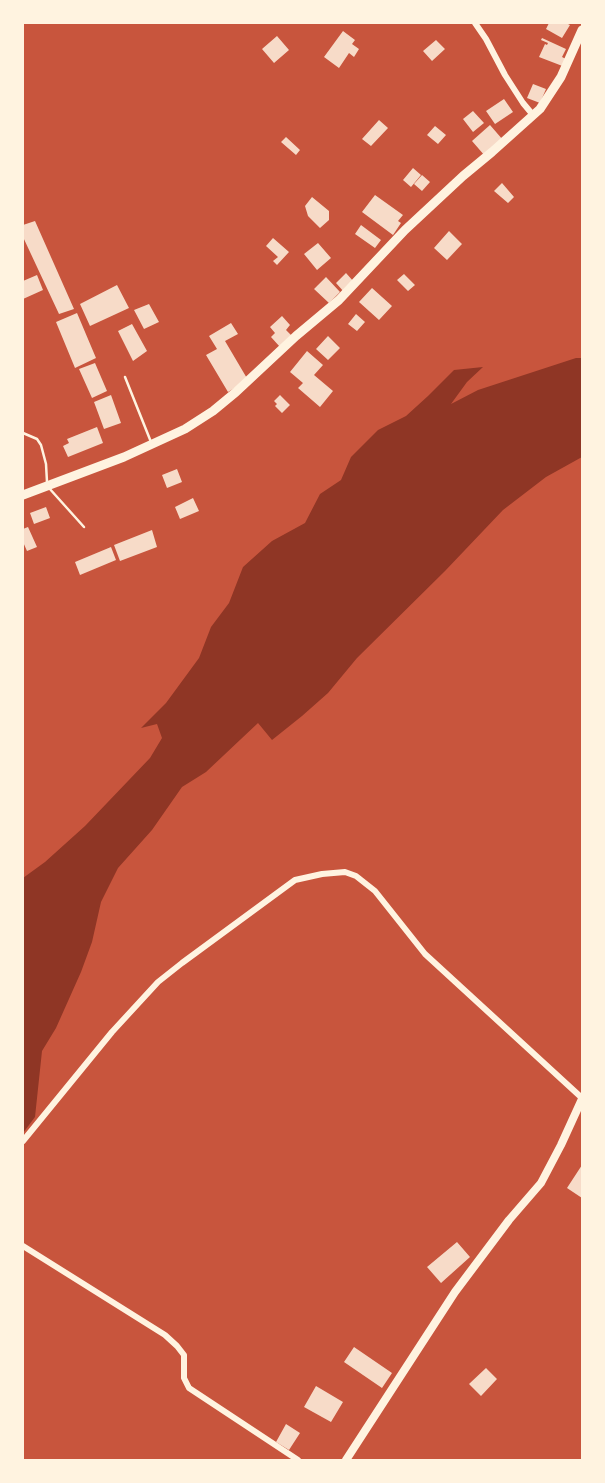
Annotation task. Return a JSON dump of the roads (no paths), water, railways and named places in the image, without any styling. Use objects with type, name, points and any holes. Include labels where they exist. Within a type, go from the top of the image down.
[{"type":"main road","points":[[23,495],[124,457],[185,429],[236,392],[339,300],[405,230],[533,115],[547,99],[578,49],[582,30]]},
{"type":"street","points":[[475,23],[510,83],[533,115]]},
{"type":"street","points":[[23,1141],[112,1032],[158,982],[295,880],[345,872],[356,876],[376,891],[425,954],[582,1098],[541,1183],[509,1220],[455,1292],[346,1460]]},
{"type":"street","points":[[23,1247],[165,1335],[184,1355],[184,1378],[189,1388],[298,1460]]},
{"type":"lane","points":[[125,377],[152,443]]},
{"type":"lane","points":[[23,433],[37,439],[41,446],[46,464],[47,486],[85,527]]}]
